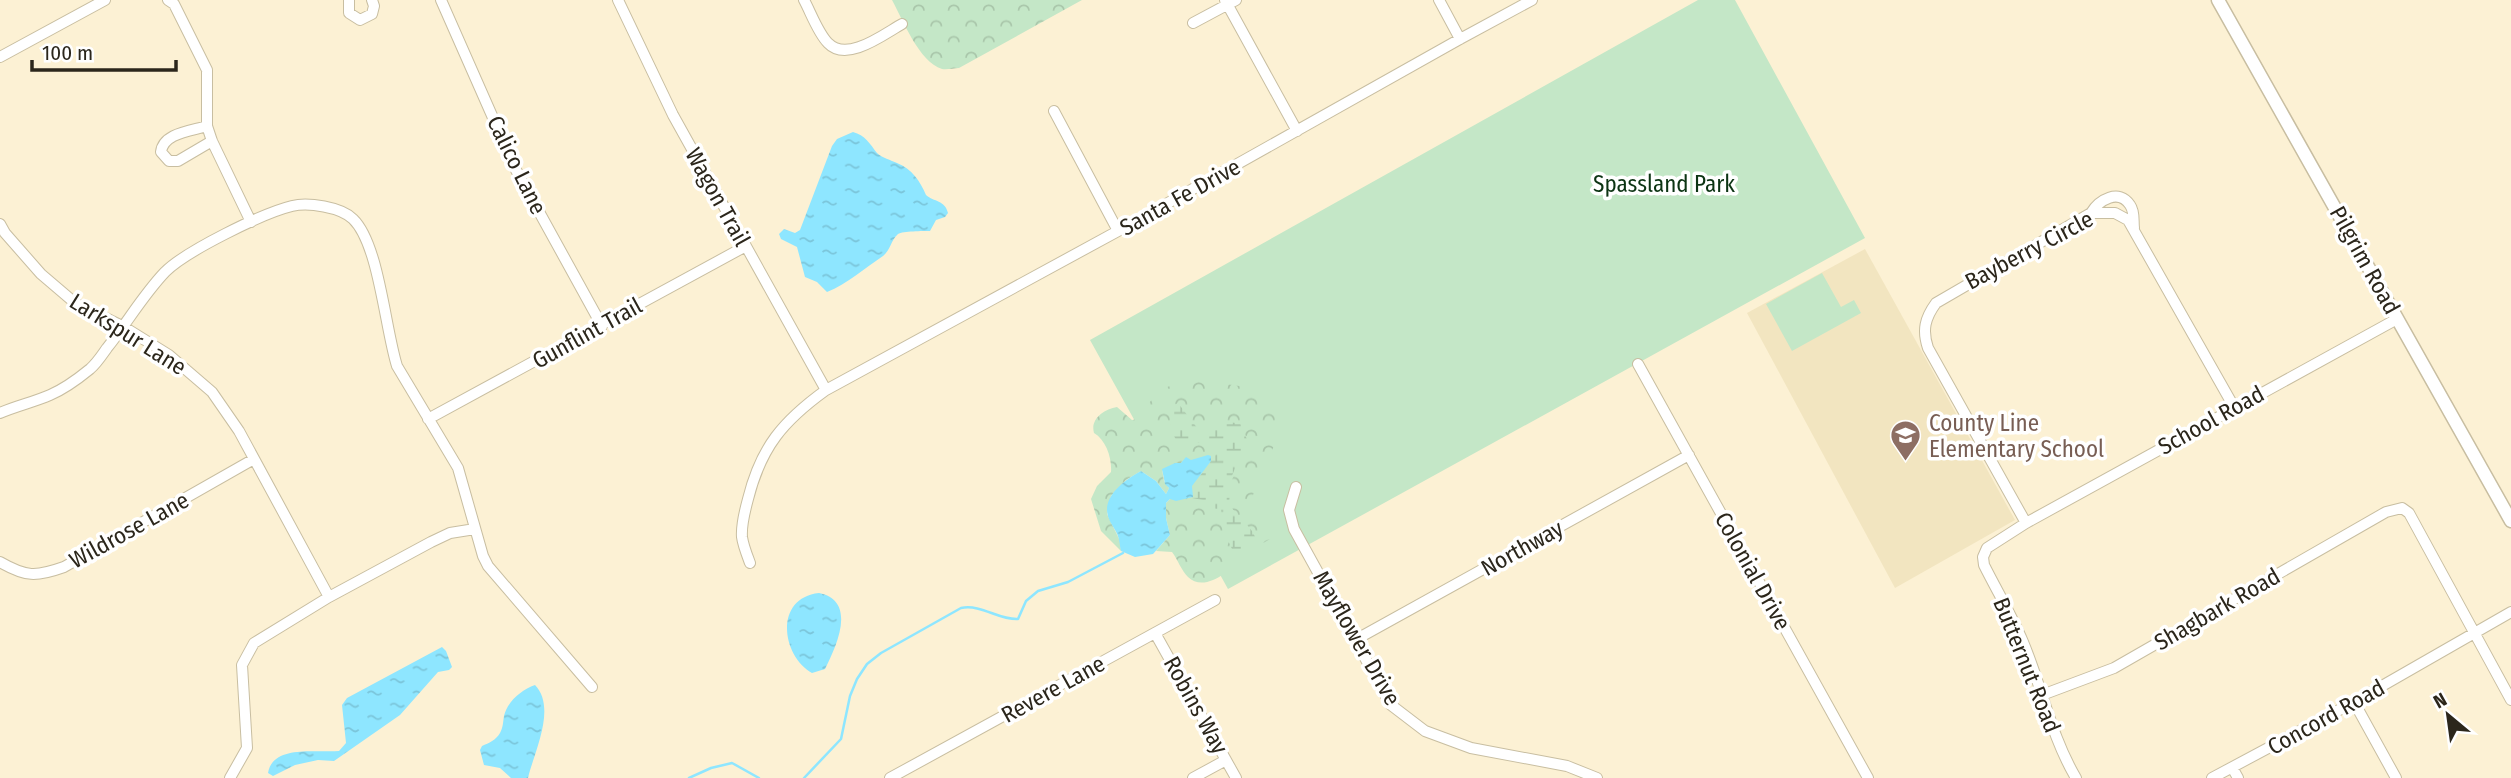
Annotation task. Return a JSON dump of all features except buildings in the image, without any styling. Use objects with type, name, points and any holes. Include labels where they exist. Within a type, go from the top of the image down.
[{"type":"street","points":[[0,57],[105,0]]},
{"type":"street","points":[[168,0],[174,4],[207,70],[207,126],[251,222]]},
{"type":"street","points":[[349,0],[349,13],[360,20],[372,14],[373,0]]},
{"type":"street","name":"Calico Lane","points":[[441,0],[516,170],[602,326]]},
{"type":"street","name":"Wagon Trail","points":[[618,0],[673,115],[825,390]]},
{"type":"street","points":[[804,0],[828,44],[841,50],[856,50],[902,24]]},
{"type":"street","points":[[1439,0],[1460,38]]},
{"type":"street","name":"Santa Fe Drive","points":[[750,563],[742,537],[745,509],[755,469],[774,436],[799,410],[825,390],[1118,231],[1532,0]]},
{"type":"street","name":"Pilgrim Road","points":[[2218,0],[2511,521]]},
{"type":"street","points":[[1193,23],[1229,2],[1297,131]]},
{"type":"street","points":[[1054,111],[1118,231]]},
{"type":"street","points":[[207,126],[168,138],[162,144],[161,152],[169,161],[178,161],[212,141]]},
{"type":"street","points":[[2091,212],[2104,198],[2124,199],[2132,207],[2134,230]]},
{"type":"street","points":[[0,413],[52,394],[92,368],[146,293],[168,269],[209,243],[294,205],[332,207],[353,218],[366,241],[376,269],[397,366],[458,468],[488,566],[593,688]]},
{"type":"street","name":"Bayberry Circle","points":[[2026,523],[1928,348],[1923,333],[1928,313],[1936,303],[2091,212],[2115,213],[2127,220],[2234,407]]},
{"type":"street","name":"Larkspur Lane","points":[[0,224],[14,244],[49,282],[75,303],[124,327],[169,355],[212,392],[239,431],[329,597]]},
{"type":"street","name":"Gunflint Trail","points":[[428,419],[746,246]]},
{"type":"street","name":"School Road","points":[[2026,523],[2397,318]]},
{"type":"street","name":"Colonial Drive","points":[[1638,364],[1868,778]]},
{"type":"street","name":"Northway","points":[[1356,640],[1689,455]]},
{"type":"street","name":"Wildrose Lane","points":[[0,562],[19,573],[40,575],[64,567],[254,459]]},
{"type":"street","name":"Mayflower Drive","points":[[1296,487],[1289,510],[1294,529],[1391,705],[1424,731],[1471,748],[1567,766],[1597,778]]},
{"type":"street","name":"Shagbark Road","points":[[2042,695],[2114,668],[2386,512],[2402,508],[2409,513],[2473,634]]},
{"type":"street","name":"Butternut Road","points":[[2026,523],[1987,548],[1983,557],[1984,565],[2023,642],[2067,763],[2076,778]]},
{"type":"street","points":[[230,778],[247,748],[242,665],[254,643],[329,597],[431,542],[450,534],[475,529]]},
{"type":"street","name":"Revere Lane","points":[[890,778],[1215,600]]},
{"type":"street","name":"Concord Road","points":[[2212,778],[2235,773],[2511,612]]},
{"type":"street","name":"Robins Way","points":[[1155,633],[1236,778]]},
{"type":"street","points":[[2473,634],[2511,700]]},
{"type":"street","points":[[2354,702],[2396,778]]},
{"type":"street","points":[[1193,778],[1226,760]]},
{"type":"shaded area","name":"County Line Elementary School","points":[[1865,249],[2015,520],[1895,588],[1747,313]]},
{"type":"green space","points":[[892,0],[1082,0],[959,68],[942,69],[934,65],[919,49]]},
{"type":"green space","name":"Spassland Park","points":[[1698,0],[1735,0],[1865,238],[1228,589],[1090,340]]},
{"type":"green space","points":[[1822,273],[1841,307],[1854,300],[1861,313],[1792,351],[1766,304]]},
{"type":"green space","points":[[1197,381],[1251,388],[1267,394],[1276,403],[1280,413],[1277,437],[1251,504],[1259,520],[1272,522],[1278,531],[1272,538],[1256,547],[1257,539],[1254,534],[1229,504],[1230,484],[1241,450],[1236,422],[1224,423],[1203,431],[1198,429],[1180,404],[1171,411],[1174,438],[1185,446],[1216,441],[1217,451],[1214,456],[1191,460],[1183,458],[1181,463],[1162,469],[1164,481],[1169,488],[1166,494],[1156,481],[1141,471],[1126,480],[1111,496],[1107,514],[1120,541],[1121,551],[1101,531],[1091,499],[1097,486],[1111,472],[1107,450],[1102,440],[1094,433],[1094,423],[1103,412],[1117,407],[1132,420],[1138,419],[1161,390]]},
{"type":"green space","points":[[1178,403],[1198,429],[1203,431],[1227,423],[1242,425],[1247,440],[1231,478],[1229,504],[1251,530],[1256,547],[1240,556],[1232,549],[1223,530],[1221,509],[1206,508],[1203,500],[1192,498],[1192,486],[1210,463],[1211,456],[1215,456],[1216,442],[1204,440],[1187,448],[1177,441],[1172,431],[1171,418],[1172,406]]},
{"type":"green space","points":[[1170,499],[1203,500],[1216,509],[1221,509],[1231,545],[1240,556],[1231,568],[1217,578],[1202,583],[1188,577],[1172,552],[1156,551],[1170,535],[1166,503]]},
{"type":"water","points":[[853,132],[864,138],[879,155],[911,172],[926,195],[942,203],[948,213],[936,220],[930,231],[898,234],[883,256],[827,292],[817,282],[805,277],[797,247],[781,239],[779,234],[784,229],[795,233],[800,230],[832,146],[837,139]]},
{"type":"water","points":[[1211,456],[1211,461],[1192,486],[1193,497],[1176,501],[1170,499],[1166,503],[1170,535],[1153,554],[1135,557],[1121,551],[1107,511],[1115,490],[1141,471],[1156,481],[1166,494],[1169,488],[1165,484],[1162,469],[1181,463],[1186,457],[1191,460]]},
{"type":"water","points":[[819,593],[831,598],[838,605],[841,626],[825,669],[812,673],[794,654],[787,628],[795,605],[805,597]]},
{"type":"water","points":[[442,647],[452,667],[438,672],[400,715],[334,761],[318,760],[295,765],[273,776],[268,773],[278,758],[287,754],[339,751],[346,743],[342,705],[347,698]]},
{"type":"water","points":[[535,685],[544,706],[542,730],[528,778],[511,778],[500,768],[484,765],[480,750],[500,733],[511,701]]},
{"type":"waterway","points":[[804,778],[841,739],[850,696],[857,679],[867,664],[881,653],[961,608],[976,608],[1018,619],[1026,601],[1038,591],[1068,582],[1123,553]]},
{"type":"waterway","points":[[689,778],[711,768],[732,763],[759,778]]},
{"type":"place","name":"County Line Elementary School","points":[[1906,463]]}]
